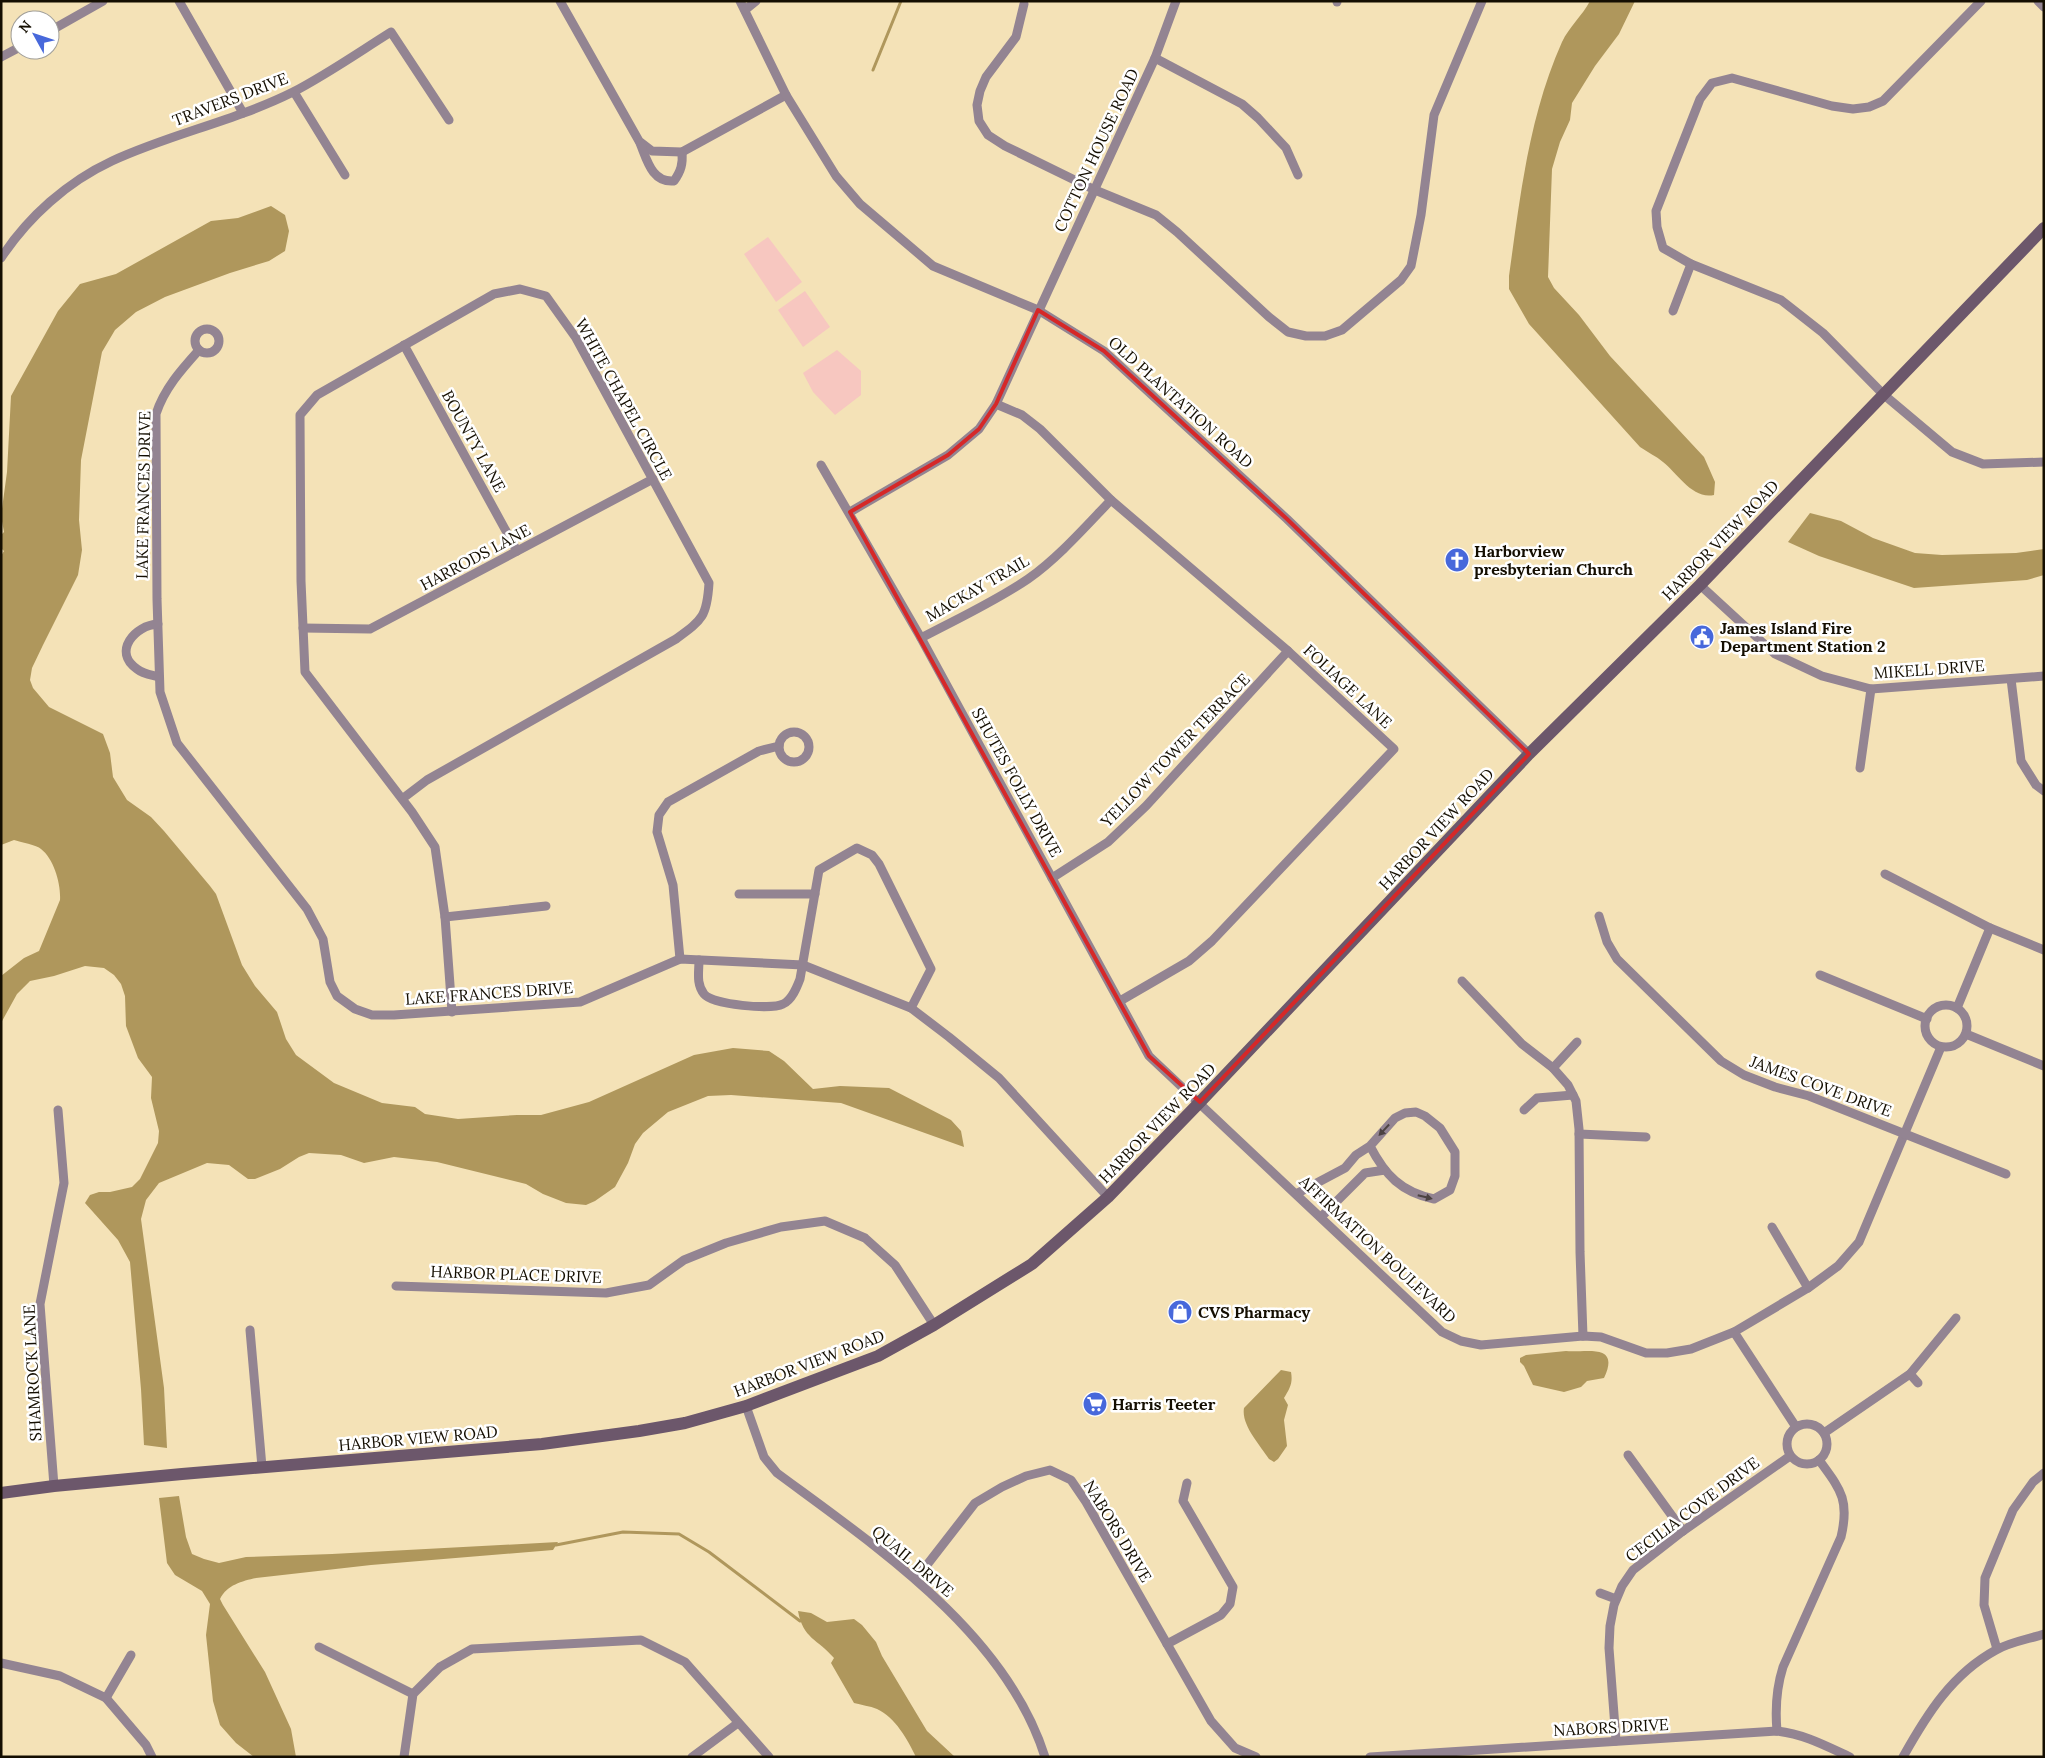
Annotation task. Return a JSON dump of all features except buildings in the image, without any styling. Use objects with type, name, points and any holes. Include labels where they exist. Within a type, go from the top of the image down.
[{"type":"main road","name":"HARBOR VIEW ROAD","points":[[1,1494],[54,1486],[568,1441],[685,1423],[746,1406],[870,1360],[934,1325],[1032,1264],[1108,1197],[1529,754],[1700,586],[2044,228]]},
{"type":"street","points":[[60,25],[103,1]]},
{"type":"street","points":[[179,1],[243,113]]},
{"type":"street","points":[[560,1],[639,141],[652,172],[667,182],[674,181],[683,164],[682,152]]},
{"type":"street","points":[[743,5],[756,1]]},
{"type":"street","name":"COTTON HOUSE ROAD","points":[[850,512],[948,455],[979,428],[996,404],[1154,58],[1176,1]]},
{"type":"street","points":[[1024,4],[1016,37],[986,77],[980,91],[977,105],[979,122],[988,134],[1005,146],[1095,190],[1156,216],[1288,332],[1306,336],[1325,336],[1342,330],[1401,280],[1411,266],[1421,215],[1434,115],[1482,1]]},
{"type":"street","points":[[1981,1],[1883,101],[1869,107],[1853,109],[1832,106],[1732,78],[1712,82],[1700,98],[1656,211],[1657,227],[1663,248],[1691,264],[1781,300],[1823,333],[1884,394],[1952,452],[1983,464],[2044,462]]},
{"type":"street","points":[[2038,1],[2044,6]]},
{"type":"street","name":"OLD PLANTATION ROAD","points":[[743,5],[786,95],[836,176],[860,204],[934,266],[1038,310],[1104,351],[1287,519],[1529,754]]},
{"type":"street","name":"TRAVERS DRIVE","points":[[1,258],[30,220],[64,189],[111,162],[294,92],[391,32],[449,120]]},
{"type":"street","points":[[1154,58],[1242,104],[1286,148],[1298,175]]},
{"type":"street","points":[[294,92],[345,175]]},
{"type":"street","points":[[639,141],[652,151],[682,152],[786,95]]},
{"type":"street","points":[[1674,310],[1691,264]]},
{"type":"street","name":"WHITE CHAPEL CIRCLE","points":[[402,799],[427,780],[676,639],[698,623],[708,605],[709,583],[576,338],[546,296],[520,289],[494,294],[404,345],[317,395],[300,415],[305,672],[402,799],[435,847],[446,917],[452,1012]]},
{"type":"street","name":"BOUNTY LANE","points":[[404,345],[517,551]]},
{"type":"street","name":"LAKE FRANCES DRIVE","points":[[199,350],[178,374],[160,402],[156,414],[160,692],[177,742],[307,909],[323,939],[330,982],[337,996],[355,1009],[372,1015],[452,1012],[580,1002],[680,960],[803,964],[911,1008],[950,1037],[999,1078],[1108,1197]]},
{"type":"street","name":"FOLIAGE LANE","points":[[996,404],[1022,415],[1040,429],[1111,500],[1288,651],[1394,749],[1212,941],[1189,961],[1120,1001]]},
{"type":"street","name":"SHUTES FOLLY DRIVE","points":[[821,464],[921,638],[1149,1056],[1200,1102]]},
{"type":"street","name":"HARRODS LANE","points":[[303,628],[370,629],[652,479]]},
{"type":"street","name":"MACKAY TRAIL","points":[[921,638],[997,598],[1030,578],[1069,543],[1111,500]]},
{"type":"street","name":"MIKELL DRIVE","points":[[1700,586],[1775,654],[1822,676],[1871,689],[2044,676]]},
{"type":"street","points":[[158,624],[148,624],[141,629],[132,636],[126,648],[127,658],[137,669],[160,677]]},
{"type":"street","name":"YELLOW TOWER TERRACE","points":[[1052,878],[1108,842],[1146,806],[1288,651]]},
{"type":"street","points":[[2011,679],[2022,761],[2036,785],[2044,791]]},
{"type":"street","points":[[1860,768],[1871,689]]},
{"type":"street","points":[[680,960],[673,885],[657,832],[658,815],[668,802],[759,751],[779,746]]},
{"type":"street","points":[[699,960],[698,984],[705,996],[720,1002],[767,1007],[784,1004],[796,992],[803,964],[819,870],[858,848],[872,855],[879,864],[931,969],[911,1008]]},
{"type":"street","points":[[1885,874],[1990,928],[2044,950]]},
{"type":"street","points":[[739,894],[815,894]]},
{"type":"street","points":[[446,917],[546,906]]},
{"type":"street","name":"JAMES COVE DRIVE","points":[[1599,916],[1607,942],[1617,959],[1721,1061],[1744,1075],[1775,1087],[1810,1096],[2006,1174]]},
{"type":"street","points":[[1957,1008],[1990,928]]},
{"type":"street","points":[[1820,975],[1927,1019]]},
{"type":"street","points":[[1462,982],[1522,1044],[1553,1068],[1568,1085],[1576,1101],[1579,1134],[1583,1336]]},
{"type":"street","points":[[1947,1005],[1957,1008],[1964,1015],[1967,1025],[1966,1034],[1960,1042],[1951,1047],[1941,1047],[1932,1042],[1926,1034],[1925,1023],[1929,1014],[1937,1007],[1947,1005]]},
{"type":"street","points":[[1966,1034],[2044,1066]]},
{"type":"street","points":[[1553,1068],[1577,1042]]},
{"type":"street","name":"AFFIRMATION BOULEVARD","points":[[1200,1102],[1442,1332],[1455,1338],[1481,1345],[1583,1336],[1601,1337],[1646,1353],[1667,1353],[1690,1349],[1734,1332],[1808,1288],[1838,1266],[1860,1242],[1941,1047]]},
{"type":"street","points":[[1524,1110],[1537,1098],[1572,1095]]},
{"type":"street","name":"SHAMROCK LANE","points":[[54,1486],[40,1304],[64,1183],[58,1110]]},
{"type":"street","points":[[1296,1194],[1345,1168],[1356,1154],[1370,1146],[1395,1118],[1405,1113],[1416,1112],[1425,1116],[1440,1128],[1455,1152],[1455,1176],[1450,1190],[1434,1199],[1417,1195],[1405,1189],[1386,1170],[1370,1146]]},
{"type":"street","points":[[1579,1134],[1646,1137]]},
{"type":"street","points":[[1321,1217],[1365,1173],[1386,1170]]},
{"type":"street","name":"HARBOR PLACE DRIVE","points":[[396,1286],[606,1293],[649,1285],[684,1260],[726,1243],[781,1227],[825,1222],[865,1238],[895,1265],[934,1325]]},
{"type":"street","points":[[1772,1227],[1808,1288]]},
{"type":"street","points":[[1824,1433],[1910,1374],[1956,1318]]},
{"type":"street","points":[[250,1330],[262,1467]]},
{"type":"street","points":[[1734,1332],[1796,1427]]},
{"type":"street","points":[[1910,1374],[1918,1383]]},
{"type":"street","name":"QUAIL DRIVE","points":[[746,1406],[764,1457],[777,1473],[916,1580],[948,1610],[1004,1672],[1037,1731],[1045,1757]]},
{"type":"street","points":[[1803,1424],[1811,1424],[1818,1427],[1824,1433],[1827,1447],[1819,1460],[1807,1464],[1801,1463],[1790,1456],[1786,1446],[1788,1435],[1796,1427],[1803,1424]]},
{"type":"street","points":[[1628,1455],[1683,1531]]},
{"type":"street","name":"CECILIA COVE DRIVE","points":[[1616,1741],[1609,1648],[1610,1626],[1616,1599],[1622,1586],[1633,1570],[1683,1531],[1790,1456]]},
{"type":"street","points":[[1777,1731],[1775,1705],[1777,1686],[1841,1537],[1844,1524],[1842,1491],[1819,1460]]},
{"type":"street","name":"NABORS DRIVE","points":[[916,1580],[975,1503],[1002,1487],[1026,1476],[1050,1470],[1071,1480],[1086,1502],[1211,1721],[1235,1748],[1256,1757]]},
{"type":"street","points":[[1997,1648],[1984,1605],[1985,1578],[2013,1510],[2033,1482],[2044,1473]]},
{"type":"street","points":[[1167,1644],[1221,1615],[1230,1604],[1233,1587],[1183,1501],[1187,1483]]},
{"type":"street","points":[[1600,1593],[1616,1599]]},
{"type":"street","points":[[1903,1757],[1924,1720],[1949,1686],[1997,1648],[2044,1634]]},
{"type":"street","points":[[404,1757],[414,1694],[440,1667],[472,1649],[641,1640],[685,1662],[769,1757]]},
{"type":"street","points":[[319,1647],[414,1694]]},
{"type":"street","points":[[106,1698],[131,1655]]},
{"type":"street","points":[[1,1663],[60,1676],[106,1698],[146,1745],[152,1757]]},
{"type":"street","points":[[692,1757],[738,1723]]},
{"type":"street","name":"NABORS DRIVE","points":[[1370,1757],[1777,1731],[1809,1738],[1850,1757]]},
{"type":"highlighted area","points":[[1038,310],[1104,351],[1287,519],[1529,754],[1200,1102],[1149,1056],[850,512],[948,455],[979,429],[996,404]]},
{"type":"shaded area","points":[[1590,1],[1635,1],[1619,34],[1595,66],[1572,103],[1570,120],[1560,142],[1552,169],[1548,277],[1554,288],[1579,315],[1610,356],[1704,457],[1715,482],[1714,495],[1706,495],[1692,490],[1663,462],[1640,447],[1529,324],[1509,289],[1509,276],[1527,157],[1541,99],[1562,42]]},
{"type":"shaded area","points":[[271,206],[285,215],[289,231],[285,251],[269,261],[165,297],[136,312],[115,330],[102,352],[81,460],[79,520],[82,550],[78,575],[32,668],[30,680],[33,688],[49,707],[103,734],[110,753],[113,777],[127,800],[151,817],[216,894],[242,965],[255,986],[277,1012],[286,1039],[296,1055],[334,1083],[382,1103],[415,1107],[425,1114],[458,1119],[541,1115],[589,1102],[694,1055],[733,1048],[769,1051],[784,1061],[813,1089],[840,1086],[889,1088],[951,1120],[961,1131],[964,1147],[841,1103],[731,1095],[708,1096],[668,1112],[643,1133],[635,1144],[628,1163],[615,1187],[586,1205],[566,1203],[543,1194],[526,1184],[437,1162],[394,1157],[364,1163],[341,1155],[309,1153],[280,1169],[255,1179],[248,1179],[229,1165],[207,1163],[159,1183],[146,1200],[141,1219],[164,1388],[167,1448],[144,1445],[130,1262],[118,1240],[85,1203],[90,1195],[132,1187],[140,1179],[158,1143],[159,1131],[151,1098],[152,1077],[138,1058],[126,1026],[125,996],[121,984],[114,975],[104,968],[85,966],[30,981],[17,994],[1,1023],[1,976],[24,958],[39,951],[60,900],[56,872],[46,853],[32,845],[14,840],[1,845],[1,556],[4,551],[1,548],[1,535],[4,532],[1,516],[7,472],[11,396],[58,311],[80,284],[116,274],[211,221],[238,218]]},
{"type":"shaded area","points":[[768,237],[802,282],[776,302],[744,254]]},
{"type":"shaded area","points":[[805,291],[830,327],[803,347],[778,310]]},
{"type":"shaded area","points":[[837,350],[861,371],[861,395],[835,415],[813,392],[803,373]]},
{"type":"shaded area","points":[[1810,513],[1841,521],[1873,538],[1915,553],[1942,555],[2016,553],[2044,549],[2044,575],[2027,580],[1914,588],[1819,556],[1788,542]]},
{"type":"shaded area","points":[[1566,1351],[1591,1351],[1604,1354],[1608,1359],[1608,1367],[1604,1378],[1587,1381],[1581,1387],[1564,1392],[1533,1385],[1524,1366],[1520,1362],[1520,1358],[1526,1355]]},
{"type":"shaded area","points":[[1281,1370],[1291,1372],[1292,1376],[1284,1398],[1288,1405],[1284,1420],[1287,1446],[1274,1462],[1269,1459],[1248,1428],[1245,1421],[1244,1408]]},
{"type":"shaded area","points":[[179,1496],[186,1537],[192,1554],[219,1563],[246,1557],[558,1542],[553,1550],[371,1565],[256,1578],[240,1582],[231,1587],[220,1599],[265,1672],[291,1729],[296,1757],[254,1757],[236,1743],[220,1725],[213,1701],[206,1635],[210,1604],[202,1591],[175,1575],[167,1563],[159,1498]]},
{"type":"shaded area","points":[[798,1611],[811,1613],[827,1622],[854,1619],[862,1625],[876,1642],[882,1656],[927,1731],[955,1757],[916,1757],[905,1736],[890,1717],[877,1709],[854,1703],[831,1663],[834,1658],[807,1633],[800,1620]]},
{"type":"waterway","points":[[873,70],[901,1]]},
{"type":"waterway","points":[[556,1545],[623,1532],[679,1534],[709,1552],[800,1621]]},
{"type":"place","name":"Harborview presbyterian Church","points":[[1457,560]]},
{"type":"place","name":"James Island Fire Department Station 2","points":[[1702,637]]},
{"type":"place","name":"CVS Pharmacy","points":[[1180,1312]]},
{"type":"place","name":"Harris Teeter","points":[[1095,1404]]}]
